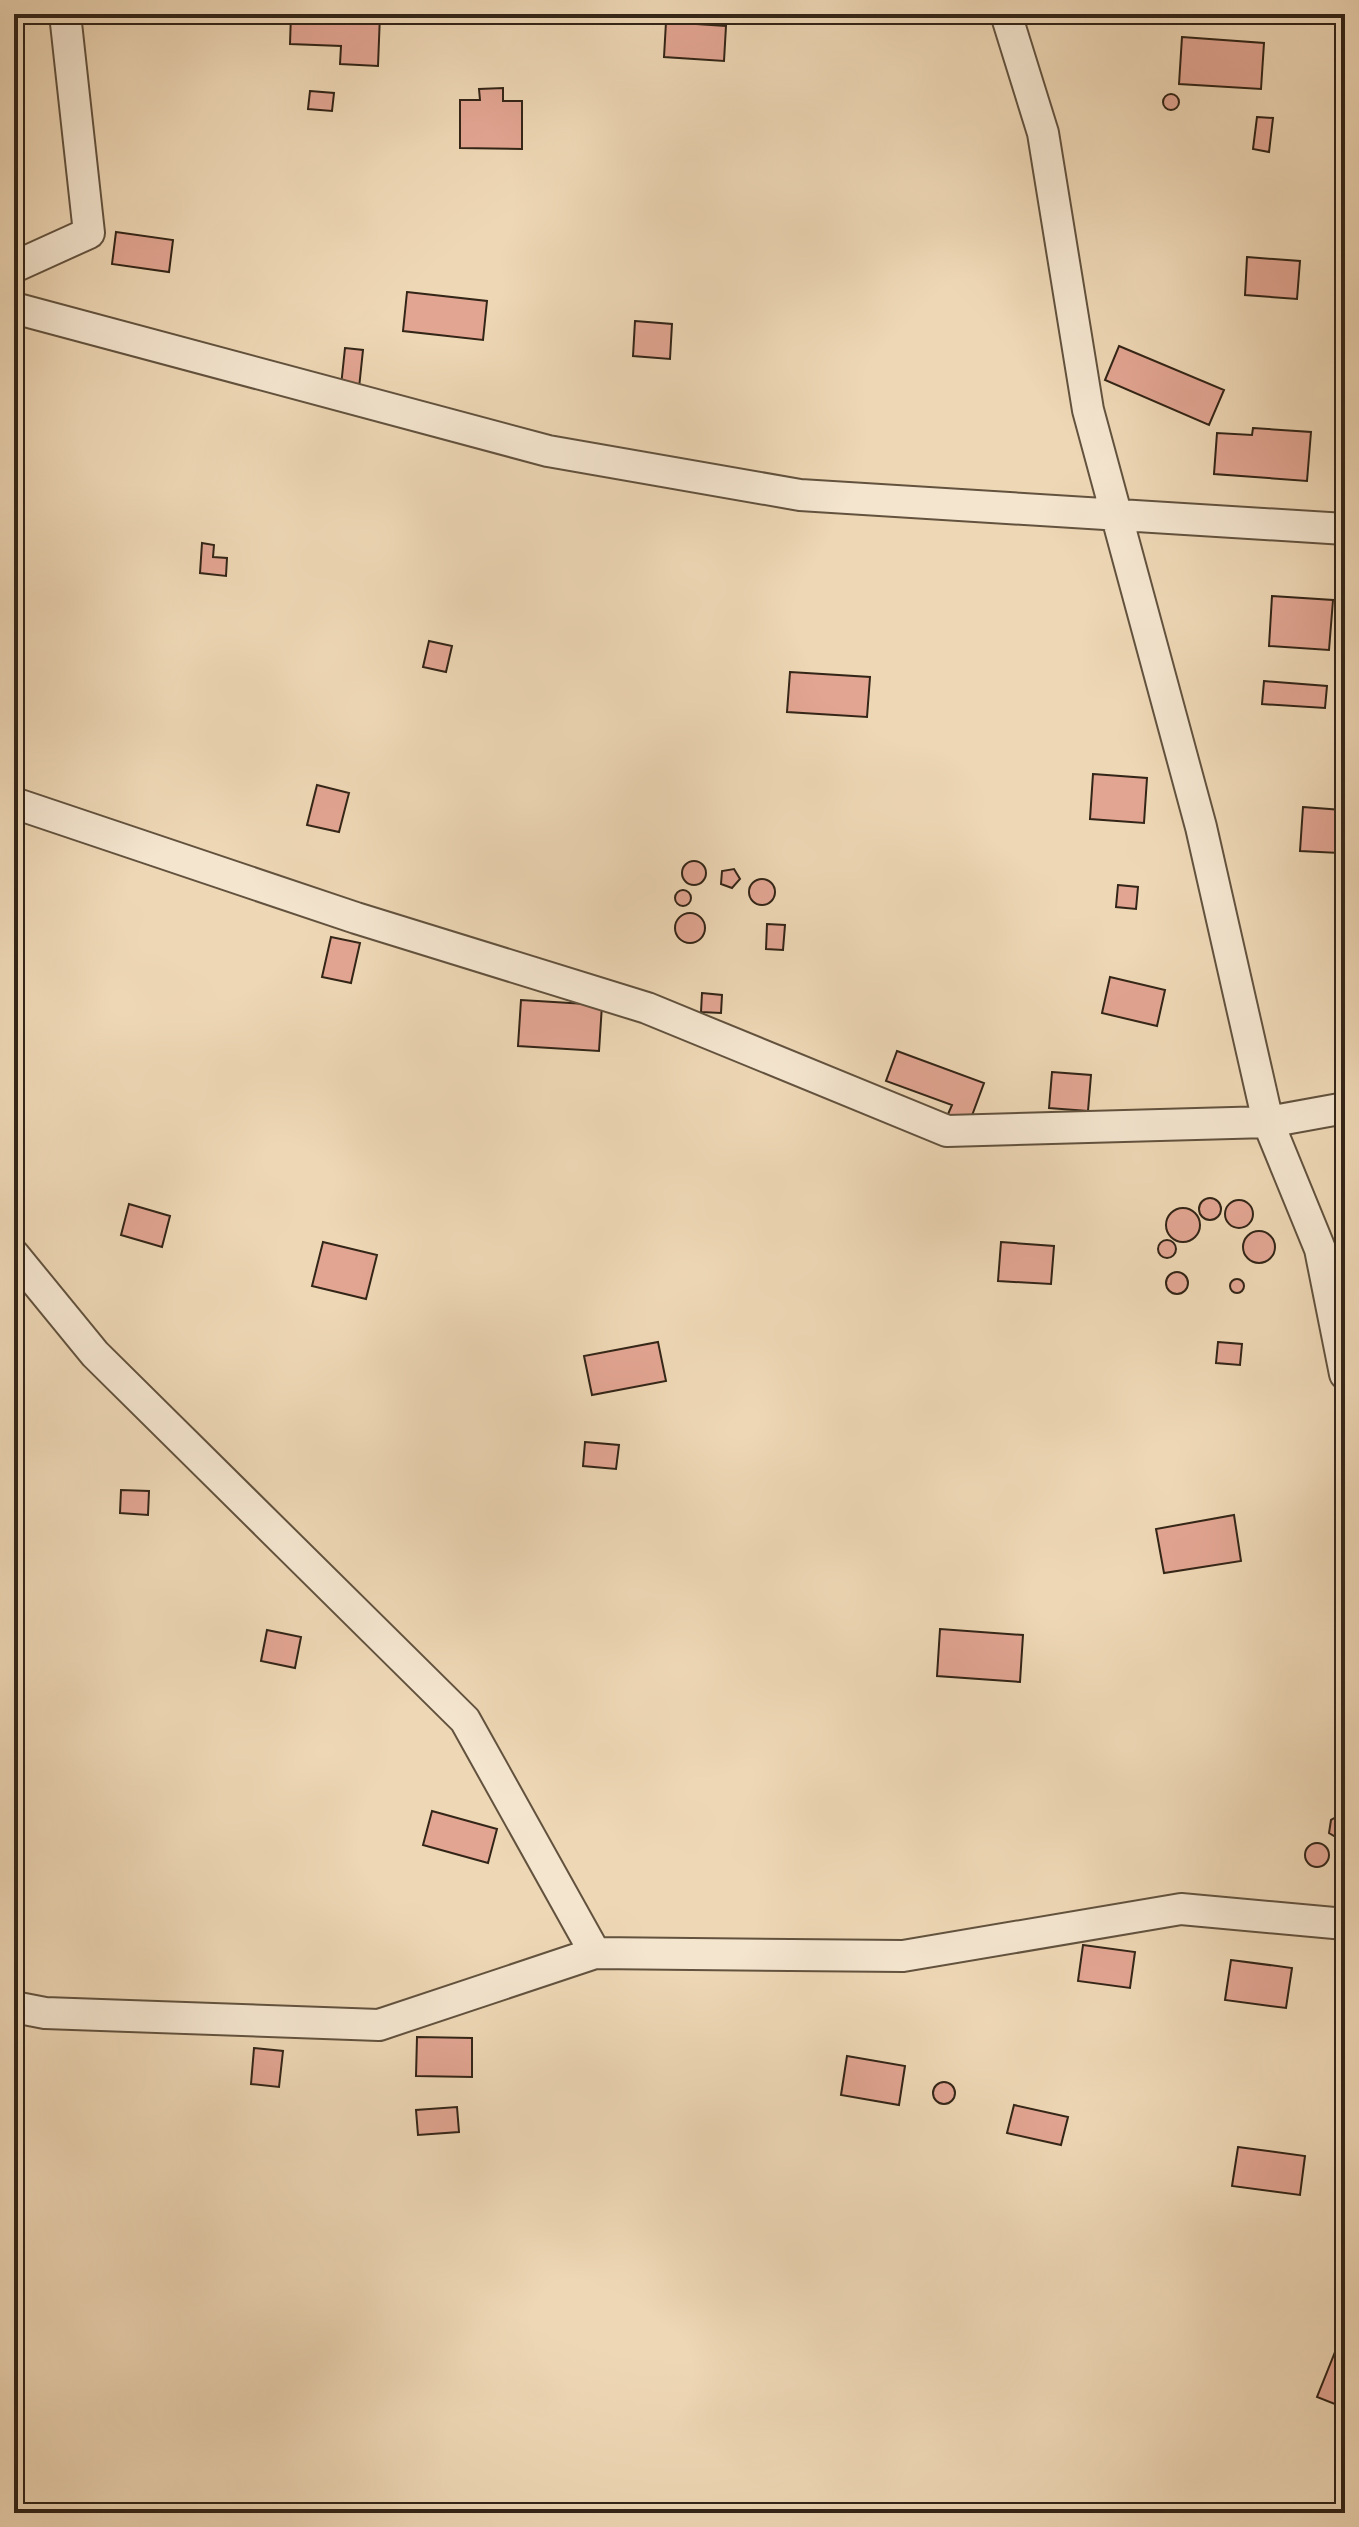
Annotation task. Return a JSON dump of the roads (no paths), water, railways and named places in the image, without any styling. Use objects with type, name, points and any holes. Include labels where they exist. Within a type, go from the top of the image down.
[{"type":"street","points":[[14,267],[89,233],[65,14]]},
{"type":"street","points":[[1006,14],[1043,133],[1088,410],[1201,827],[1268,1122],[1320,1249],[1345,1374]]},
{"type":"street","points":[[14,308],[548,451],[800,495],[1345,529]]},
{"type":"street","points":[[14,803],[356,918],[647,1008],[947,1131],[1268,1122],[1345,1108]]},
{"type":"street","points":[[14,1255],[95,1354],[465,1720],[595,1953]]},
{"type":"street","points":[[14,2007],[45,2013],[379,2025],[595,1953],[903,1956],[1181,1909],[1345,1924]]}]
